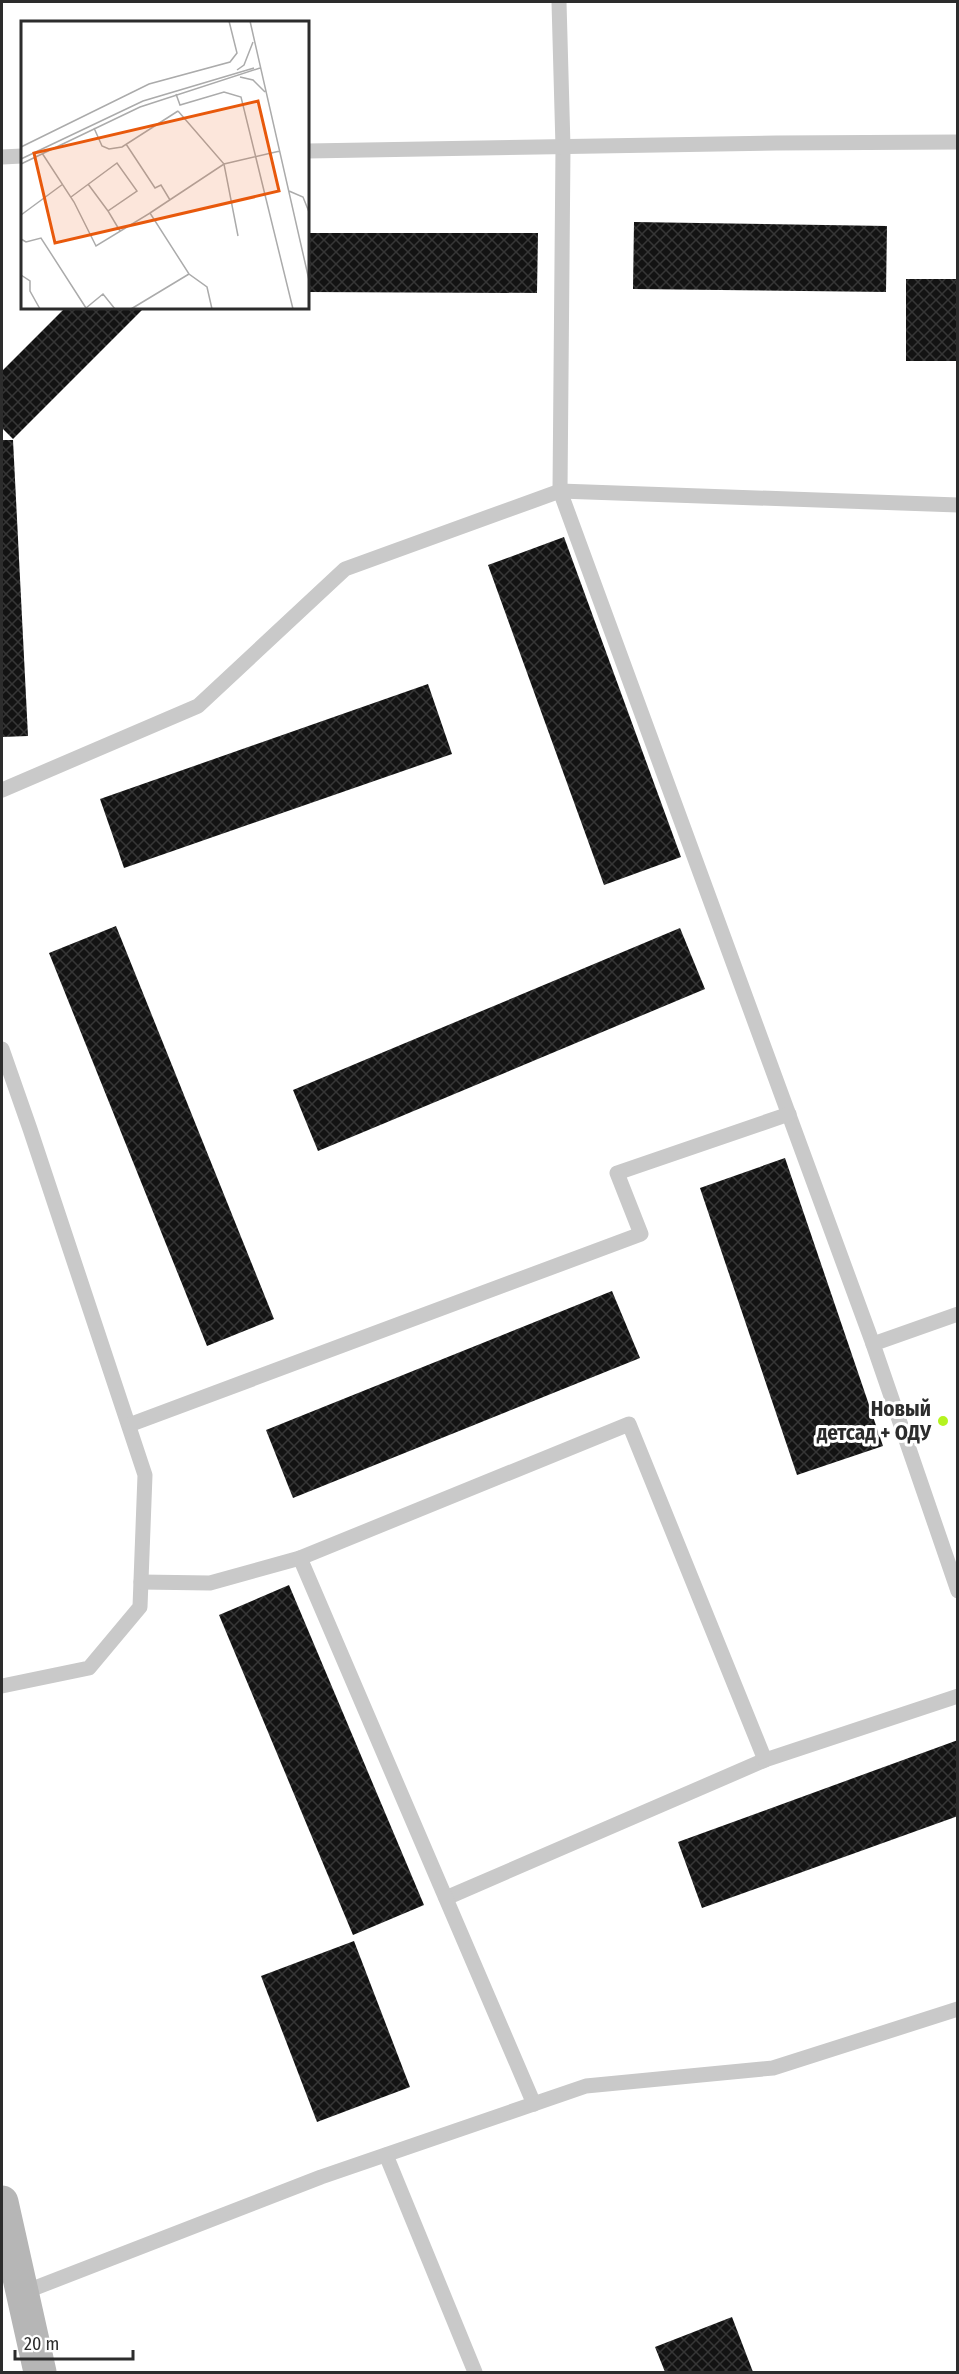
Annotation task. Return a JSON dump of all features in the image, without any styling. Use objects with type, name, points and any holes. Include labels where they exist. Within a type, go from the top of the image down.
[{"type":"main road","points":[[2,2202],[40,2373]]},
{"type":"lane","points":[[559,2],[563,147],[560,490],[873,1344],[957,1590]]},
{"type":"lane","points":[[309,151],[957,142]]},
{"type":"lane","points":[[2,157],[21,156]]},
{"type":"lane","points":[[2,790],[198,706],[345,569],[560,490],[957,506]]},
{"type":"lane","points":[[2,1049],[145,1474],[140,1607],[89,1668],[2,1686]]},
{"type":"lane","points":[[129,1425],[640,1234],[617,1173],[789,1114]]},
{"type":"lane","points":[[873,1344],[957,1314]]},
{"type":"lane","points":[[141,1582],[210,1583],[300,1557],[629,1424],[765,1760]]},
{"type":"lane","points":[[300,1557],[534,2104]]},
{"type":"lane","points":[[446,1898],[765,1760],[957,1696]]},
{"type":"lane","points":[[22,2293],[321,2177],[586,2086],[773,2068],[957,2009]]},
{"type":"lane","points":[[386,2155],[475,2373]]},
{"type":"building","points":[[634,222],[887,226],[886,292],[633,289]]},
{"type":"building","points":[[309,233],[538,233],[537,293],[309,292]]},
{"type":"building","points":[[906,279],[958,279],[958,361],[906,361]]},
{"type":"building","points":[[64,309],[143,309],[13,439],[2,428],[2,371]]},
{"type":"building","points":[[2,440],[13,440],[28,736],[2,737]]},
{"type":"building","points":[[564,537],[681,857],[604,885],[488,565]]},
{"type":"building","points":[[428,684],[452,754],[124,868],[100,799]]},
{"type":"building","points":[[116,926],[274,1319],[207,1346],[49,953]]},
{"type":"building","points":[[680,928],[705,989],[318,1151],[293,1090]]},
{"type":"building","points":[[785,1158],[883,1446],[797,1475],[700,1188]]},
{"type":"building","points":[[612,1291],[640,1358],[293,1498],[266,1430]]},
{"type":"building","points":[[289,1585],[424,1905],[353,1935],[219,1615]]},
{"type":"building","points":[[958,1740],[958,1816],[702,1908],[678,1842]]},
{"type":"building","points":[[354,1941],[410,2087],[317,2122],[261,1976]]},
{"type":"building","points":[[732,2317],[753,2372],[665,2372],[655,2347]]},
{"type":"place","name":"Новый детсад + ОДУ","points":[[943,1421]]}]
